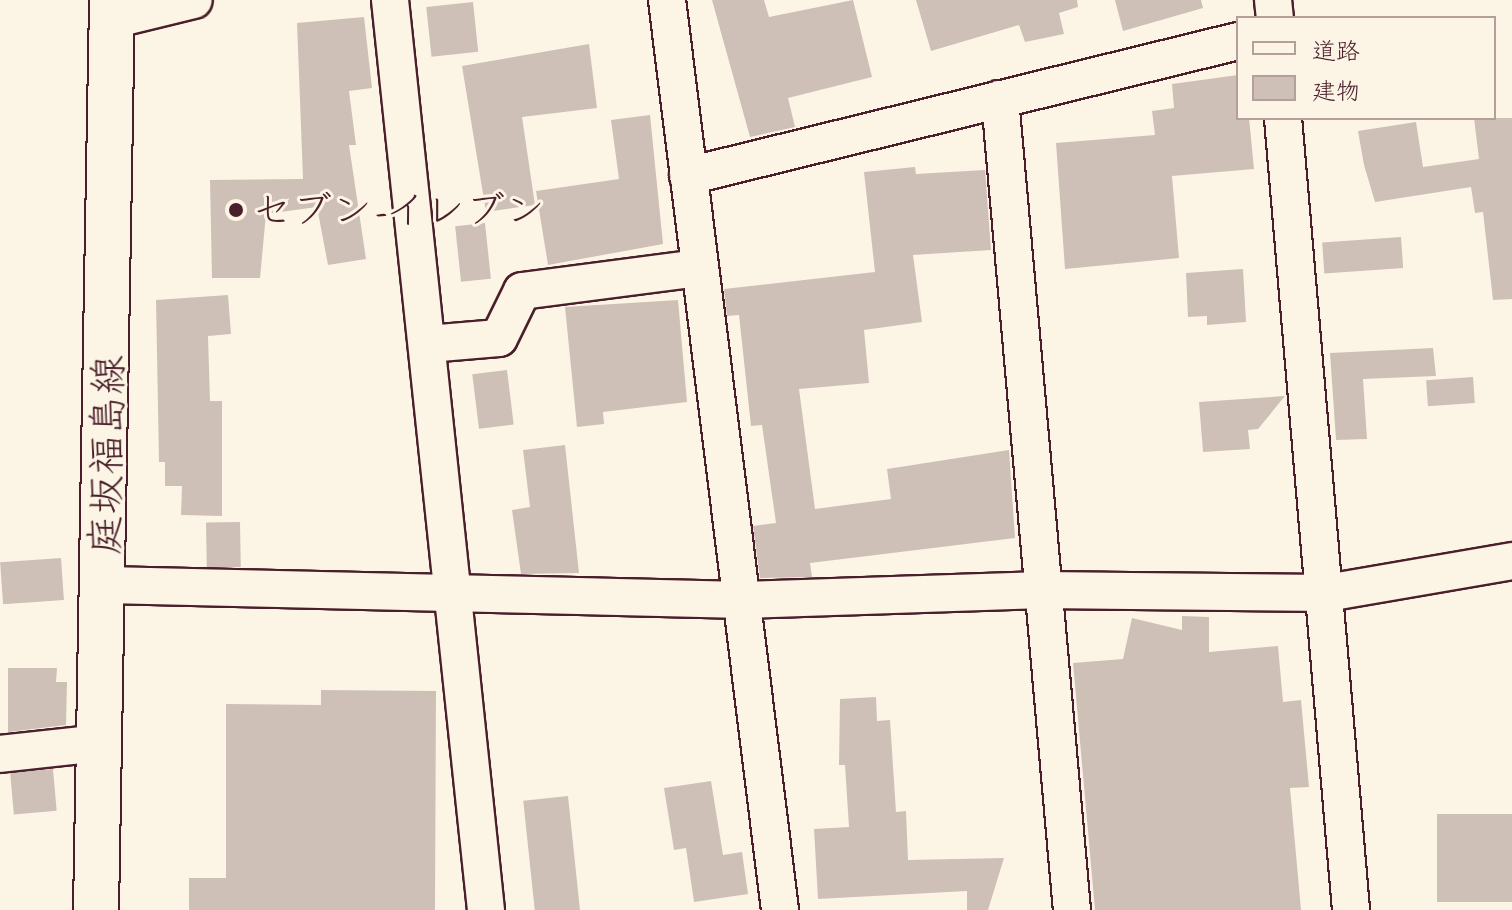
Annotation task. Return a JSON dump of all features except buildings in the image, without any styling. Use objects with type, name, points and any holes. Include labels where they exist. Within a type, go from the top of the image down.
[{"type":"main road","name":"庭坂福島線","points":[[96,910],[106,585],[112,10]]},
{"type":"street","points":[[112,10],[194,0]]},
{"type":"street","points":[[390,0],[457,598],[486,910]]},
{"type":"street","points":[[667,0],[780,910]]},
{"type":"street","points":[[688,176],[1236,41]]},
{"type":"street","points":[[1000,99],[1072,910]]},
{"type":"street","points":[[1283,120],[1327,593],[1351,910]]},
{"type":"street","points":[[428,344],[499,338],[522,291],[700,268]]},
{"type":"street","points":[[106,585],[457,598],[743,600],[1043,590],[1327,593],[1512,561]]},
{"type":"street","points":[[0,754],[99,743]]},
{"type":"place","name":"セブン-イレブン","points":[[236,210]]}]
